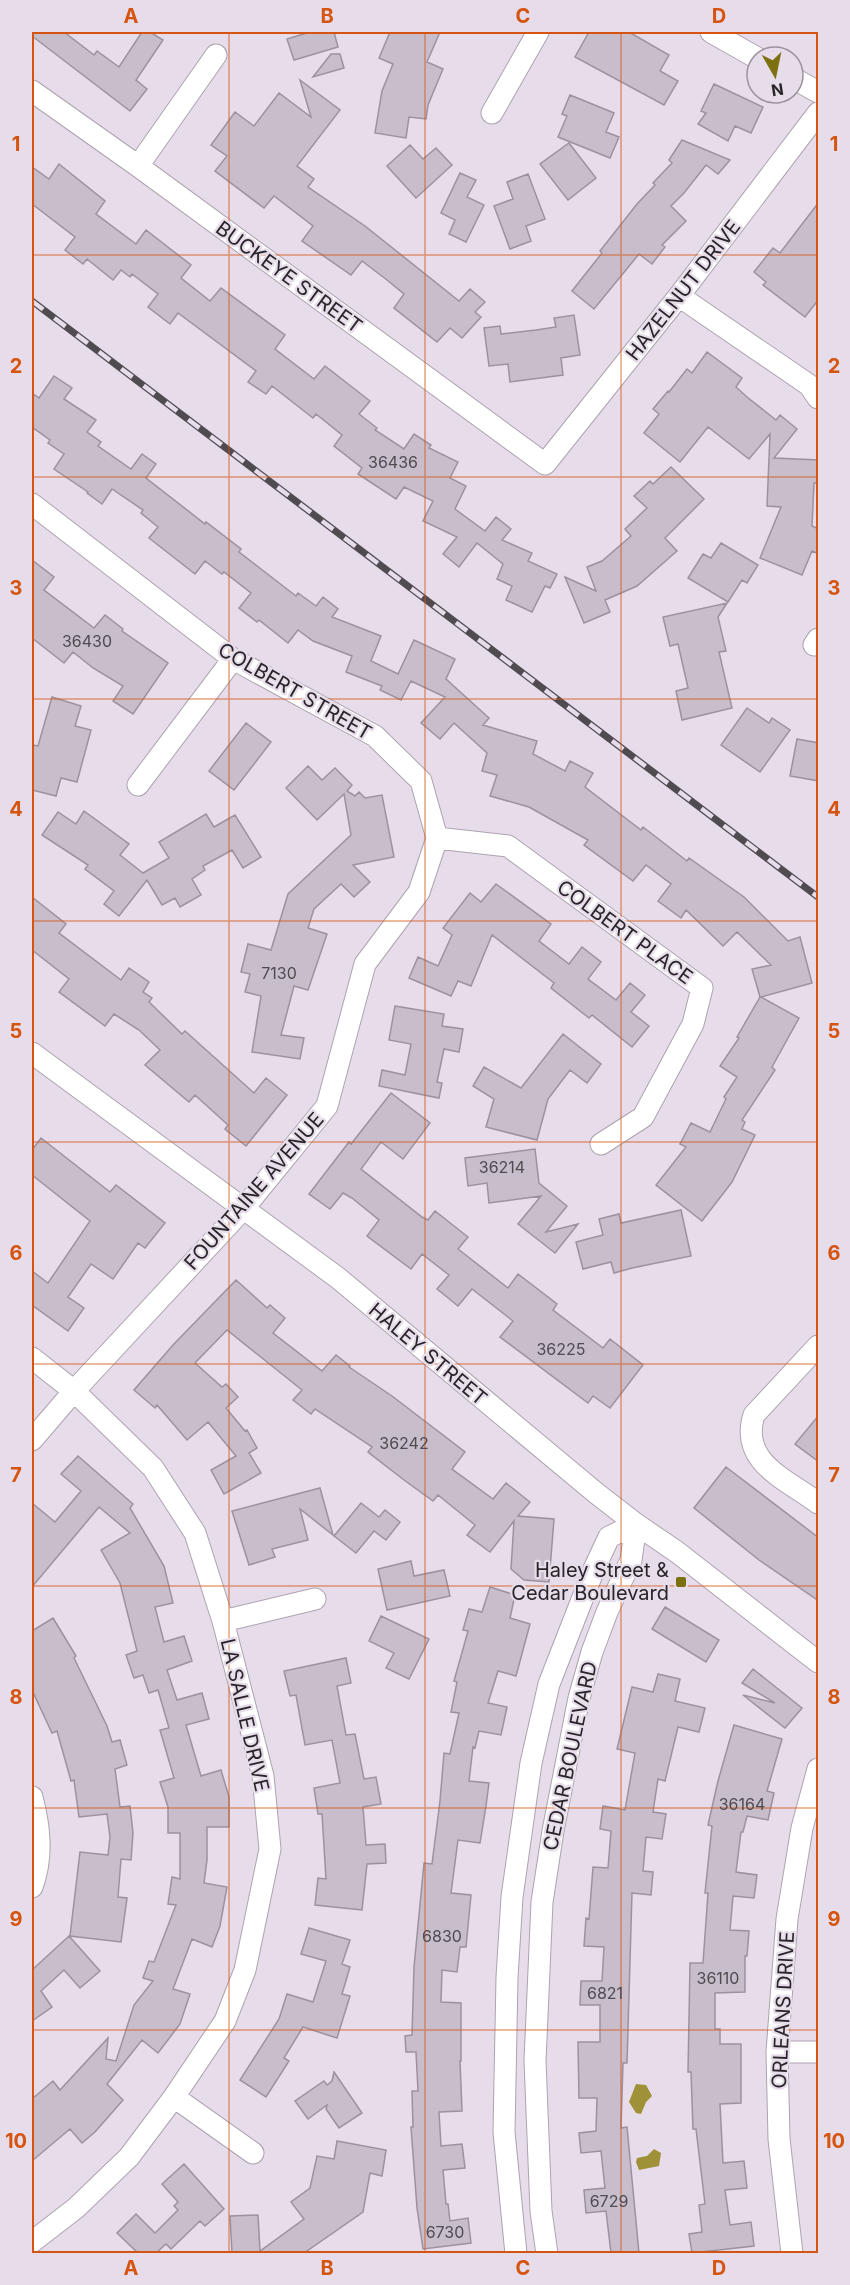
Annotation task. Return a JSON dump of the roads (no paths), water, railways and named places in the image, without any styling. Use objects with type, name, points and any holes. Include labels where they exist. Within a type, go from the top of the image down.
[{"type":"street","points":[[492,113],[538,32]]},
{"type":"street","points":[[711,32],[745,51]]},
{"type":"street","points":[[138,166],[216,55]]},
{"type":"street","points":[[805,84],[819,92]]},
{"type":"street","name":"BUCKEYE STREET","points":[[32,91],[544,464]]},
{"type":"street","name":"HAZELNUT DRIVE","points":[[544,464],[679,296],[819,113]]},
{"type":"street","points":[[679,296],[809,385],[819,398]]},
{"type":"street","name":"COLBERT STREET","points":[[32,504],[233,660],[375,736],[421,781],[437,838]]},
{"type":"street","points":[[138,785],[233,660]]},
{"type":"street","name":"COLBERT PLACE","points":[[437,838],[508,846],[702,988],[693,1024],[643,1117],[601,1144]]},
{"type":"street","name":"FOUNTAINE AVENUE","points":[[32,1440],[74,1391],[243,1208],[327,1106],[365,964],[419,892],[437,838]]},
{"type":"street","name":"HALEY STREET","points":[[32,1053],[338,1278],[636,1524],[677,1552],[819,1662]]},
{"type":"street","points":[[819,1346],[754,1415],[749,1429],[752,1448],[761,1462],[819,1503]]},
{"type":"street","name":"LA SALLE DRIVE","points":[[32,1358],[74,1391],[153,1468],[195,1533],[224,1621],[263,1776],[270,1849],[245,1970],[225,2020],[174,2097],[129,2157],[76,2208],[32,2242]]},
{"type":"street","name":"CEDAR BOULEVARD","points":[[516,2253],[504,2132],[506,1989],[512,1897],[531,1763],[549,1684],[594,1569],[609,1537],[636,1524]]},
{"type":"street","name":"CEDAR BOULEVARD","points":[[547,2253],[541,2211],[535,2061],[542,1902],[553,1831],[579,1698],[592,1652],[607,1612],[631,1560],[636,1524]]},
{"type":"street","points":[[224,1621],[315,1599]]},
{"type":"street","name":"ORLEANS DRIVE","points":[[792,2253],[779,2139],[777,2052],[787,1919],[802,1828],[819,1769]]},
{"type":"street","points":[[32,1797],[37,1817],[40,1851],[32,1887]]},
{"type":"street","points":[[777,2052],[819,2052]]},
{"type":"street","points":[[174,2097],[253,2153]]},
{"type":"railway","points":[[32,301],[818,897]]},
{"type":"place","name":"Haley Street & Cedar Boulevard","points":[[681,1582]]}]
